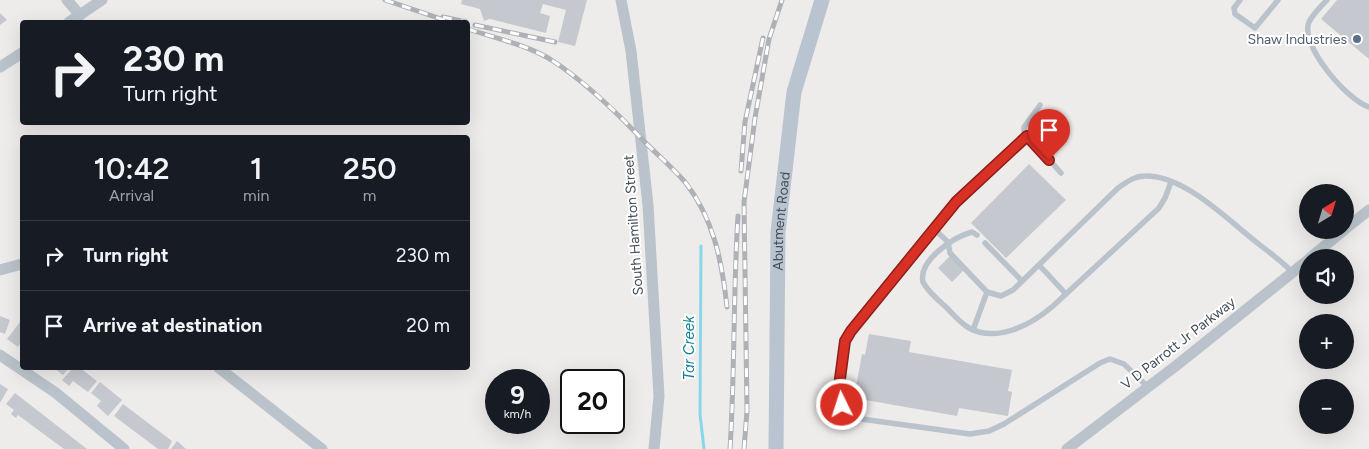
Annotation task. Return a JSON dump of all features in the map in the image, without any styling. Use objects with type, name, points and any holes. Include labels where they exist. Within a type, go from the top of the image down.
[{"type":"main road","name":"Abutment Road","points":[[776,449],[778,232],[794,92],[822,0]]},
{"type":"street","points":[[67,0],[80,15]]},
{"type":"street","points":[[72,20],[102,0]]},
{"type":"street","name":"South Hamilton Street","points":[[622,0],[631,51],[648,205],[659,396],[654,449]]},
{"type":"street","points":[[0,67],[20,54]]},
{"type":"street","name":"V D Parrott Jr Parkway","points":[[1354,222],[1369,210]]},
{"type":"street","name":"V D Parrott Jr Parkway","points":[[1321,249],[1334,239]]},
{"type":"street","points":[[0,270],[20,265]]},
{"type":"street","name":"V D Parrott Jr Parkway","points":[[1067,449],[1299,267]]},
{"type":"street","points":[[0,354],[20,368]]},
{"type":"street","points":[[23,370],[56,393],[124,449]]},
{"type":"street","points":[[222,370],[322,449]]},
{"type":"lane","points":[[1238,1],[1234,8],[1235,14],[1255,28],[1278,0]]},
{"type":"lane","points":[[1327,0],[1309,22],[1308,33],[1313,48],[1336,81],[1352,99],[1369,107]]},
{"type":"lane","points":[[1040,105],[1024,127],[1027,136],[1061,172]]},
{"type":"lane","points":[[1027,136],[956,202],[864,314],[845,341],[838,394],[842,405],[854,418],[970,434],[989,431],[1100,363],[1110,359],[1124,364],[1148,387]]},
{"type":"lane","points":[[934,229],[948,242],[950,253],[987,292],[1001,296],[1013,290],[1129,180],[1146,176],[1171,182],[1199,197],[1292,272]]},
{"type":"lane","points":[[977,235],[969,232],[948,242],[926,267],[922,274],[923,282],[962,323],[973,330],[987,334],[1018,328],[1038,319],[1159,208],[1171,182]]},
{"type":"lane","points":[[985,243],[1022,281]]},
{"type":"lane","points":[[1039,265],[1066,294]]},
{"type":"lane","points":[[973,330],[987,292]]},
{"type":"building","points":[[462,0],[587,0],[575,46],[558,42],[566,10],[543,4],[540,13],[550,16],[546,33],[490,19],[484,21],[480,9],[461,4]]},
{"type":"building","name":"Shaw Industries","points":[[1337,0],[1369,0],[1369,59],[1321,19]]},
{"type":"building","points":[[0,13],[7,20],[0,25]]},
{"type":"building","points":[[1029,164],[1066,200],[1006,258],[971,223]]},
{"type":"building","points":[[950,256],[964,270],[952,282],[938,268]]},
{"type":"building","points":[[0,316],[10,320],[5,334],[0,332]]},
{"type":"building","points":[[20,322],[20,344],[18,347],[7,339]]},
{"type":"building","points":[[869,334],[911,341],[909,352],[1012,370],[1008,391],[1012,392],[1008,416],[959,408],[957,416],[854,398],[862,354],[865,355]]},
{"type":"building","points":[[57,370],[67,370],[63,375]]},
{"type":"building","points":[[71,370],[83,370],[97,381],[88,392],[73,381],[69,386],[62,380]]},
{"type":"building","points":[[100,382],[122,400],[108,416],[97,406],[101,401],[91,393]]},
{"type":"building","points":[[0,384],[8,389],[0,403]]},
{"type":"building","points":[[15,393],[87,449],[64,449],[18,415],[16,418],[11,414],[14,410],[6,404]]},
{"type":"building","points":[[123,404],[172,441],[168,449],[158,449],[114,416]]},
{"type":"building","points":[[177,441],[186,449],[171,449]]},
{"type":"waterway","name":"Tar Creek","points":[[701,246],[700,414],[704,449]]},
{"type":"railway","points":[[385,0],[444,20]]},
{"type":"railway","points":[[744,449],[747,411],[744,202],[755,118],[769,39],[782,0]]},
{"type":"railway","points":[[443,17],[457,20]]},
{"type":"railway","points":[[475,25],[555,42]]},
{"type":"railway","points":[[470,30],[511,42],[543,55],[565,69],[609,106],[680,176],[695,196],[710,226],[719,257],[727,307]]},
{"type":"railway","points":[[741,171],[745,122],[763,38]]},
{"type":"railway","points":[[730,449],[738,216]]},
{"type":"place","name":"Shaw Industries","points":[[1357,39]]},
{"type":"route","points":[[842,405],[838,394],[845,341],[864,314],[956,202],[1027,136],[1049,160]]}]
